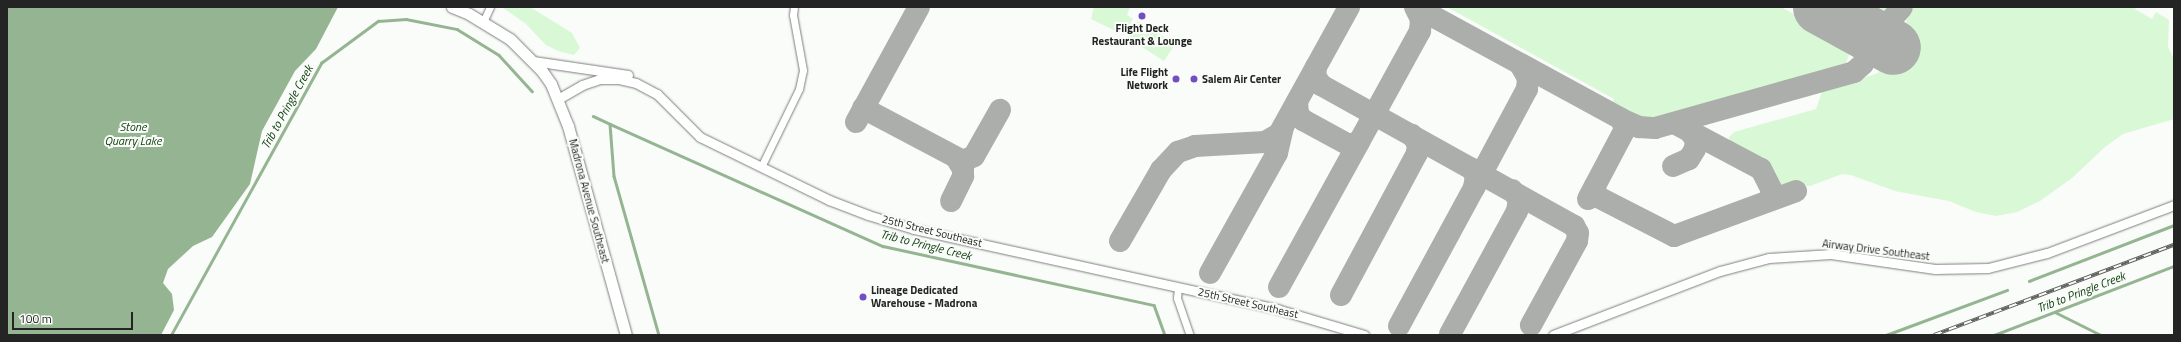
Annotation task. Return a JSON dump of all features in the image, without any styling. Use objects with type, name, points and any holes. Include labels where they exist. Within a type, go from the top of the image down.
[{"type":"main road","points":[[452,7],[483,22],[510,39],[533,61]]},
{"type":"main road","name":"Madrona Avenue Southeast","points":[[533,61],[542,71],[558,99],[589,199],[626,335]]},
{"type":"street","points":[[483,22],[490,7]]},
{"type":"street","points":[[761,167],[799,89],[803,70],[793,14],[794,7]]},
{"type":"street","points":[[533,61],[621,73],[636,83]]},
{"type":"street","name":"25th Street Southeast","points":[[558,99],[582,85],[599,79],[619,79],[636,83],[657,94],[700,137],[829,200],[868,215],[914,229],[1009,248],[1178,288],[1277,309],[1364,335]]},
{"type":"street","name":"Airway Drive Southeast","points":[[1553,335],[1720,271],[1769,258],[1831,254],[1936,269],[1988,268],[2047,253],[2174,206]]},
{"type":"street","points":[[1178,288],[1176,298],[1190,335]]},
{"type":"shaded area","points":[[502,7],[530,7],[572,33],[580,48],[574,55],[558,51],[546,45],[526,24]]},
{"type":"shaded area","points":[[1094,7],[1130,7],[1127,15],[1133,19],[1124,35],[1091,19]]},
{"type":"shaded area","points":[[1447,7],[1781,7],[1841,40],[1846,45],[1849,55],[1846,63],[1838,67],[1667,117],[1647,119],[1612,104],[1614,99]]},
{"type":"shaded area","points":[[1859,7],[1889,7],[1885,12],[1876,14]]},
{"type":"shaded area","points":[[1911,7],[2136,7],[2135,9],[2152,19],[2156,12],[2169,20],[2168,47],[2174,59],[2174,119],[2123,134],[2105,147],[2072,178],[2040,201],[2017,212],[1996,216],[1976,212],[1949,201],[1895,191],[1851,175],[1842,174],[1810,186],[1797,185],[1779,189],[1775,186],[1765,166],[1731,147],[1729,137],[1734,132],[1816,109],[1822,92],[1878,73],[1906,23]]},
{"type":"shaded area","points":[[1138,21],[1175,44],[1164,61],[1128,38]]},
{"type":"water","name":"Stone Quarry Lake","points":[[7,7],[338,7],[316,49],[295,71],[262,131],[250,184],[212,237],[193,246],[168,269],[163,283],[172,294],[174,310],[161,335],[7,335]]},
{"type":"waterway","name":"Trib to Pringle Creek","points":[[171,335],[321,63],[378,21],[406,19],[457,29],[499,55],[532,91]]},
{"type":"waterway","name":"Trib to Pringle Creek","points":[[593,116],[610,124],[614,176],[659,335]]},
{"type":"waterway","name":"Trib to Pringle Creek","points":[[610,124],[883,246],[1154,305],[1165,335]]},
{"type":"waterway","name":"Trib to Pringle Creek","points":[[2029,281],[2174,225]]},
{"type":"waterway","name":"Trib to Pringle Creek","points":[[1994,335],[2174,266]]},
{"type":"waterway","name":"Trib to Pringle Creek","points":[[1886,335],[2007,290]]},
{"type":"waterway","points":[[2055,312],[2101,335]]},
{"type":"taxiway","points":[[856,122],[919,7]]},
{"type":"taxiway","points":[[1120,241],[1161,170],[1178,152],[1195,146],[1265,142],[1279,134],[1349,7]]},
{"type":"taxiway","points":[[1297,102],[1298,114],[1303,120],[1349,145],[1359,142],[1420,31],[1421,19],[1415,7]]},
{"type":"taxiway","points":[[1416,7],[1621,119],[1639,127],[1655,128],[1854,72],[1863,64],[1868,53],[1860,29],[1890,21],[1902,7]]},
{"type":"taxiway","points":[[1475,186],[1527,89],[1528,78],[1520,64]]},
{"type":"taxiway","points":[[1316,67],[1315,76],[1321,85],[1574,226],[1578,233],[1577,241],[1531,325]]},
{"type":"taxiway","points":[[863,108],[963,161],[974,156],[1000,110]]},
{"type":"taxiway","points":[[1588,199],[1625,129],[1621,119]]},
{"type":"taxiway","points":[[1676,124],[1761,169],[1772,191],[1769,201]]},
{"type":"taxiway","points":[[1210,273],[1277,153],[1283,128]]},
{"type":"taxiway","points":[[1673,166],[1689,159],[1695,149],[1696,140],[1688,129]]},
{"type":"taxiway","points":[[1341,295],[1417,153],[1418,144],[1412,135]]},
{"type":"taxiway","points":[[1279,287],[1359,142]]},
{"type":"taxiway","points":[[951,201],[963,176],[963,169],[957,159]]},
{"type":"taxiway","points":[[1399,326],[1474,188],[1476,176],[1471,168]]},
{"type":"taxiway","points":[[1595,186],[1596,196],[1674,236],[1796,191]]},
{"type":"taxiway","points":[[1450,334],[1517,211],[1519,200],[1512,190]]},
{"type":"runway","points":[[1820,7],[1893,47]]},
{"type":"railway","points":[[1934,335],[2174,245]]},
{"type":"place","name":"Flight Deck Restaurant & Lounge","points":[[1142,16]]},
{"type":"place","name":"Life Flight Network","points":[[1176,79]]},
{"type":"place","name":"Salem Air Center","points":[[1194,79]]},
{"type":"place","name":"Lineage Dedicated Warehouse - Madrona","points":[[863,297]]}]
